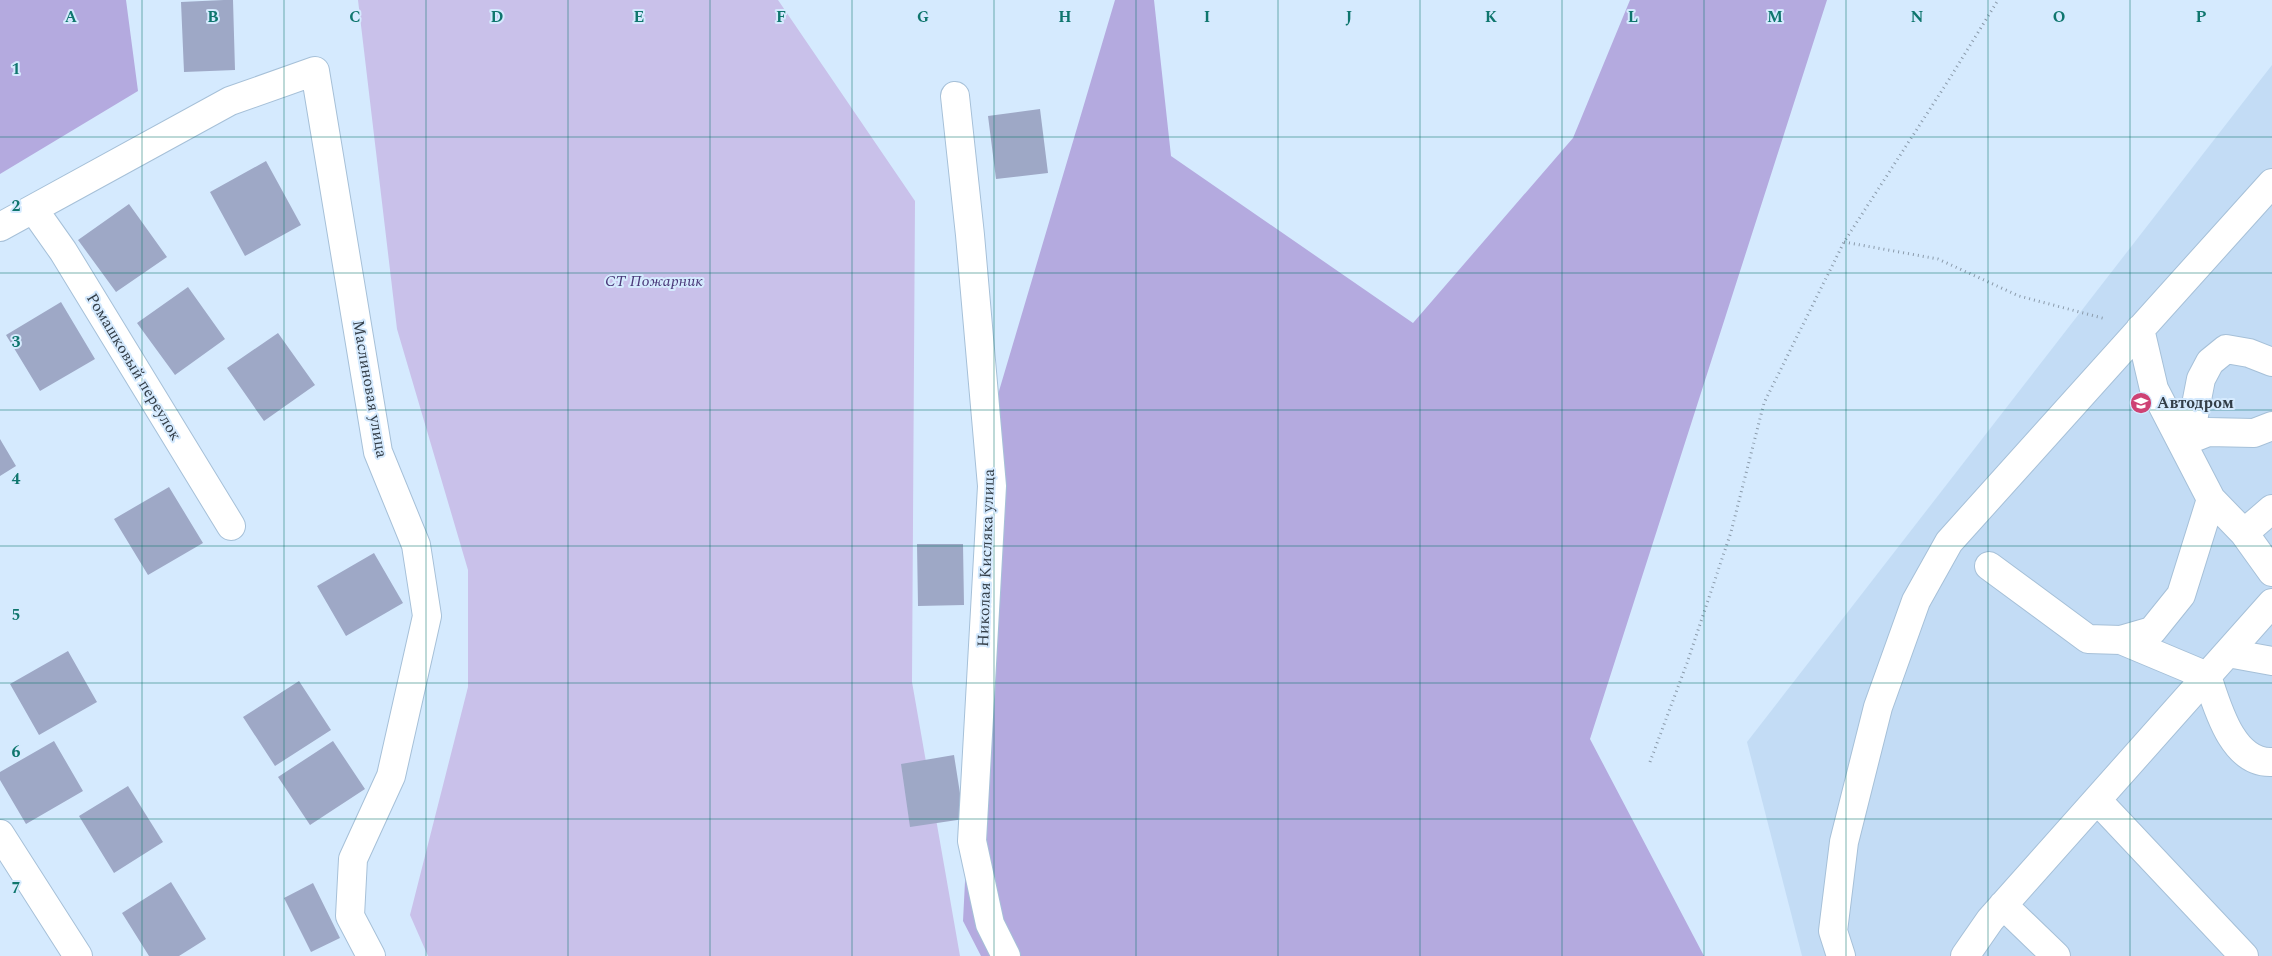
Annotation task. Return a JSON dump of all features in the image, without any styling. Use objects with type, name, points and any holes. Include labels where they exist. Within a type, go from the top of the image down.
[{"type":"lane","name":"Маслиновая улица","points":[[34,210],[230,101],[316,71],[378,452],[416,545],[427,616],[391,776],[353,860],[350,916],[371,956]]},
{"type":"lane","name":"Николая Кисляка улица","points":[[955,96],[970,235],[992,486],[972,841],[990,924],[1006,956]]},
{"type":"lane","points":[[1841,956],[1833,931],[1844,842],[1878,707],[1916,601],[1950,542],[2272,183]]},
{"type":"lane","points":[[0,227],[34,210]]},
{"type":"lane","name":"Ромашковый переулок","points":[[34,210],[63,251],[231,526]]},
{"type":"lane","points":[[2140,329],[2154,389],[2211,498],[2244,533],[2272,572]]},
{"type":"lane","points":[[2272,339],[2272,344]]},
{"type":"lane","points":[[2183,442],[2194,415],[2201,379],[2210,362],[2226,349],[2249,353],[2272,362]]},
{"type":"lane","points":[[2183,442],[2208,432],[2254,433],[2272,426]]},
{"type":"lane","points":[[1989,566],[2088,639],[2121,640],[2152,631],[2181,595],[2211,498]]},
{"type":"lane","points":[[2244,533],[2272,509]]},
{"type":"lane","points":[[1965,956],[2003,905],[2272,603]]},
{"type":"lane","points":[[2121,640],[2207,676],[2218,710],[2230,736],[2248,755],[2272,762]]},
{"type":"lane","points":[[2228,653],[2272,661]]},
{"type":"lane","points":[[2097,800],[2244,956]]},
{"type":"lane","points":[[0,834],[78,956]]},
{"type":"lane","points":[[2003,905],[2056,956]]},
{"type":"path","points":[[1650,762],[1687,663],[1731,532],[1764,403],[1844,242],[1998,0]]},
{"type":"path","points":[[1844,242],[1938,259],[2019,296],[2140,329]]},
{"type":"shaded area","points":[[0,0],[126,0],[138,91],[0,174]]},
{"type":"shaded area","points":[[1115,0],[1154,0],[1171,156],[1413,323],[1573,138],[1630,0],[1827,0],[1590,739],[1704,956],[981,956],[963,921],[988,428]]},
{"type":"shaded area","name":"Автодром","points":[[2272,65],[2272,956],[1802,956],[1747,742]]},
{"type":"green space","name":"СТ Пожарник","points":[[358,0],[778,0],[915,201],[912,682],[960,956],[428,956],[410,915],[468,687],[468,570],[397,329]]},
{"type":"building","points":[[233,0],[235,70],[184,72],[181,2]]},
{"type":"building","points":[[1040,109],[1048,173],[996,179],[988,116]]},
{"type":"building","points":[[266,161],[301,225],[245,256],[210,192]]},
{"type":"building","points":[[129,204],[167,257],[116,292],[78,240]]},
{"type":"building","points":[[188,287],[225,339],[175,375],[137,323]]},
{"type":"building","points":[[61,302],[95,359],[40,391],[6,335]]},
{"type":"building","points":[[278,333],[315,385],[264,421],[227,368]]},
{"type":"building","points":[[0,439],[16,466],[0,476]]},
{"type":"building","points":[[169,487],[203,543],[148,575],[114,519]]},
{"type":"building","points":[[917,544],[963,544],[964,605],[918,606]]},
{"type":"building","points":[[374,553],[403,603],[346,636],[317,586]]},
{"type":"building","points":[[68,651],[97,702],[39,735],[10,684]]},
{"type":"building","points":[[299,681],[331,730],[275,766],[243,717]]},
{"type":"building","points":[[54,741],[83,791],[26,824],[0,780],[0,772]]},
{"type":"building","points":[[333,741],[365,789],[310,825],[278,777]]},
{"type":"building","points":[[954,755],[964,819],[910,827],[901,764]]},
{"type":"building","points":[[128,786],[163,842],[114,873],[79,816]]},
{"type":"building","points":[[171,882],[206,939],[179,956],[149,956],[122,913]]},
{"type":"building","points":[[313,883],[340,938],[311,952],[284,898]]},
{"type":"place","name":"Автодром","points":[[2141,403]]}]
